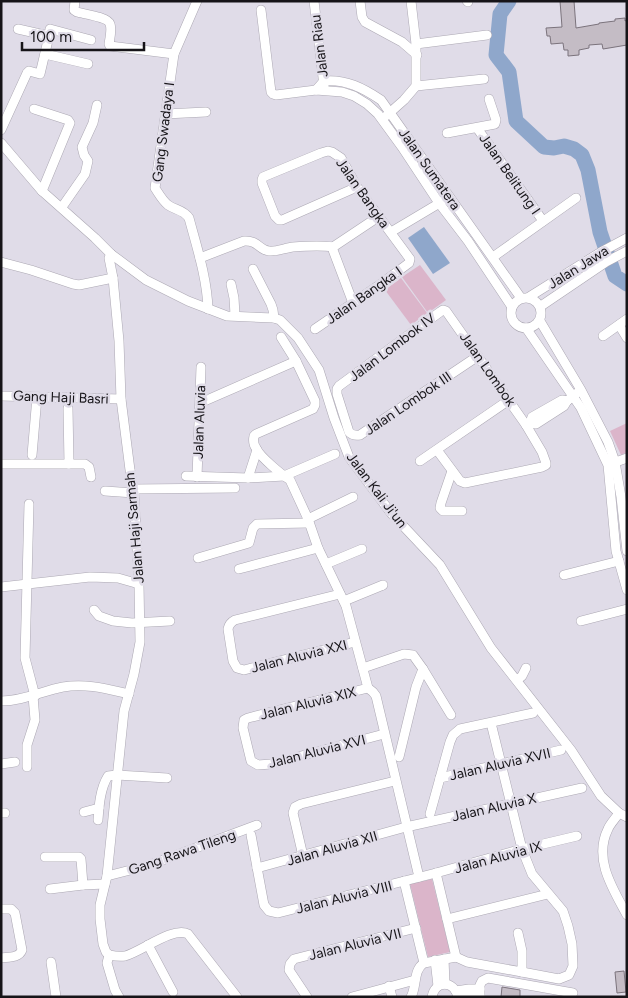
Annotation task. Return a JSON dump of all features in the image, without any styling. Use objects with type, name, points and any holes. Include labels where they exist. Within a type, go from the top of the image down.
[{"type":"street","points":[[75,1],[74,10],[77,12],[104,18],[109,21],[111,24],[110,46],[174,54]]},
{"type":"street","name":"Gang Swadaya I","points":[[196,1],[174,54],[155,188],[168,205],[186,213],[189,218],[208,295],[208,309]]},
{"type":"street","name":"Jalan Riau","points":[[314,1],[324,81],[320,90]]},
{"type":"street","points":[[360,1],[364,22],[402,42],[417,55]]},
{"type":"street","points":[[382,119],[404,100],[416,86],[417,55],[411,1]]},
{"type":"street","name":"Jalan Sumatera","points":[[261,10],[272,94],[320,90],[332,91],[354,96],[378,114],[512,307]]},
{"type":"street","points":[[18,29],[49,36]]},
{"type":"street","points":[[1,130],[27,73],[29,71],[40,74],[50,29],[91,40]]},
{"type":"street","points":[[416,44],[488,35]]},
{"type":"street","points":[[45,54],[88,64]]},
{"type":"street","points":[[416,86],[484,79]]},
{"type":"street","name":"Jalan Sumatera","points":[[324,81],[331,80],[357,86],[381,100],[493,257],[525,298]]},
{"type":"street","points":[[447,133],[496,123],[489,99]]},
{"type":"street","points":[[62,208],[85,174],[88,161],[82,147],[93,123],[96,105]]},
{"type":"street","points":[[34,109],[68,120],[70,123],[42,190]]},
{"type":"street","points":[[165,114],[206,112]]},
{"type":"street","name":"Jalan Belitung I","points":[[477,128],[542,221]]},
{"type":"street","points":[[1,143],[5,154],[42,190],[96,238],[111,254],[146,280],[188,301],[228,316],[274,318],[271,304],[253,270]]},
{"type":"street","name":"Jalan Bangka","points":[[358,187],[279,220],[275,216],[262,180],[263,177],[321,152],[335,153],[341,158],[378,217],[410,259]]},
{"type":"street","name":"Jalan Bangka","points":[[391,232],[449,196]]},
{"type":"street","points":[[493,257],[576,198]]},
{"type":"street","points":[[200,258],[250,240],[269,251],[292,248],[334,247],[378,217]]},
{"type":"street","points":[[619,242],[623,252]]},
{"type":"street","name":"Jalan Jawa","points":[[525,298],[619,242]]},
{"type":"street","points":[[334,247],[333,250],[353,303]]},
{"type":"street","name":"Jalan Jawa","points":[[541,306],[623,252]]},
{"type":"street","name":"Jalan Haji Sarmah","points":[[111,254],[109,258],[113,278],[119,341],[121,399],[133,491],[139,584],[140,642],[124,711],[106,880],[100,905],[103,944],[109,955],[107,963],[119,997]]},
{"type":"street","name":"Jalan Bangka I","points":[[315,329],[409,264],[410,259]]},
{"type":"street","points":[[1,262],[73,284],[113,278]]},
{"type":"street","points":[[231,284],[234,298],[234,315]]},
{"type":"street","points":[[525,298],[536,300],[541,306],[542,314],[540,321],[534,326],[526,328],[518,326],[512,319],[512,307],[514,303],[525,298]]},
{"type":"street","name":"Jalan Lombok IV","points":[[337,389],[440,312],[445,310],[449,314]]},
{"type":"street","name":"Jalan Lombok","points":[[449,314],[528,424],[546,462],[546,465],[539,468],[468,483],[460,481],[452,471]]},
{"type":"street","name":"Jalan Kali Ji'un","points":[[274,318],[280,320],[298,338],[319,370],[349,457],[391,513],[440,565],[491,648],[571,750],[601,796],[623,815]]},
{"type":"street","points":[[604,336],[627,319]]},
{"type":"street","points":[[540,321],[574,396]]},
{"type":"street","points":[[619,325],[627,338]]},
{"type":"street","points":[[526,328],[574,396],[611,463],[621,497],[627,551]]},
{"type":"street","points":[[281,337],[296,361],[315,401],[315,405],[312,409],[256,434],[253,442],[256,450],[290,480],[318,548],[346,606],[368,688],[376,696],[419,877]]},
{"type":"street","name":"Jalan Lombok III","points":[[337,389],[349,432],[357,436],[478,356]]},
{"type":"street","points":[[200,403],[296,361]]},
{"type":"street","name":"Jalan Aluvia","points":[[197,477],[201,367]]},
{"type":"street","name":"Gang Haji Basri","points":[[1,396],[121,399]]},
{"type":"street","points":[[528,424],[532,417],[562,400],[574,396]]},
{"type":"street","points":[[32,455],[37,397]]},
{"type":"street","points":[[420,461],[510,400]]},
{"type":"street","points":[[68,408],[69,464]]},
{"type":"street","points":[[248,478],[256,450]]},
{"type":"street","points":[[437,450],[452,471],[440,503],[440,508],[443,511],[462,511]]},
{"type":"street","points":[[186,476],[248,478],[284,476],[335,454]]},
{"type":"street","points":[[611,463],[627,458]]},
{"type":"street","points":[[611,463],[616,551],[627,590]]},
{"type":"street","points":[[1,464],[88,465],[91,477]]},
{"type":"street","points":[[105,491],[236,488]]},
{"type":"street","points":[[198,558],[249,543],[253,528],[257,524],[308,521],[353,497]]},
{"type":"street","points":[[27,767],[27,745],[35,720],[34,696],[25,658],[29,504]]},
{"type":"street","points":[[239,569],[318,548]]},
{"type":"street","points":[[326,564],[362,550]]},
{"type":"street","points":[[564,575],[619,561]]},
{"type":"street","points":[[1,587],[90,577],[118,578],[139,584]]},
{"type":"street","points":[[342,597],[383,585]]},
{"type":"street","name":"Jalan Aluvia XXI","points":[[342,597],[231,622],[228,625],[228,634],[235,665],[237,668],[244,670],[355,642]]},
{"type":"street","points":[[582,620],[627,609]]},
{"type":"street","points":[[94,610],[99,616],[113,621],[132,623],[170,621]]},
{"type":"street","points":[[363,668],[404,654],[413,655],[451,715]]},
{"type":"street","points":[[517,680],[522,676],[526,668]]},
{"type":"street","points":[[399,757],[414,694],[423,669]]},
{"type":"street","points":[[1,701],[12,701],[76,685],[89,685],[129,694]]},
{"type":"street","name":"Jalan Aluvia XIX","points":[[250,761],[243,728],[244,720],[368,688]]},
{"type":"street","points":[[430,814],[450,742],[455,732],[460,729],[533,713]]},
{"type":"street","points":[[411,997],[420,966],[424,963],[456,956],[466,962],[559,979],[569,975],[573,966],[572,944],[563,911],[532,874],[522,849],[491,723]]},
{"type":"street","name":"Jalan Aluvia XVI","points":[[250,761],[258,765],[271,764],[384,734]]},
{"type":"street","name":"Jalan Aluvia XVII","points":[[440,778],[561,750]]},
{"type":"street","points":[[1,764],[15,762]]},
{"type":"street","points":[[98,820],[102,792],[107,778],[110,776],[167,778]]},
{"type":"street","points":[[304,856],[293,813],[297,805],[395,781]]},
{"type":"street","name":"Jalan Aluvia X","points":[[406,827],[582,788]]},
{"type":"street","points":[[84,812],[99,808]]},
{"type":"street","points":[[623,815],[609,827],[602,848],[603,864],[609,882],[627,915]]},
{"type":"street","name":"Gang Rawa Tileng","points":[[50,889],[106,880],[257,825]]},
{"type":"street","name":"Jalan Aluvia XII","points":[[257,868],[406,827]]},
{"type":"street","points":[[251,835],[257,868]]},
{"type":"street","name":"Jalan Aluvia IX","points":[[419,877],[577,836]]},
{"type":"street","points":[[45,857],[79,857],[81,860],[83,884]]},
{"type":"street","name":"Jalan Aluvia VIII","points":[[257,868],[264,905],[269,911],[281,913],[419,877]]},
{"type":"street","points":[[436,873],[456,956]]},
{"type":"street","points":[[404,881],[424,963]]},
{"type":"street","points":[[447,919],[548,894]]},
{"type":"street","points":[[1,958],[18,956],[22,950],[17,917],[15,913],[6,909]]},
{"type":"street","name":"Jalan Aluvia VII","points":[[307,997],[290,970],[290,964],[294,959],[416,928]]},
{"type":"street","points":[[109,955],[126,956],[176,932],[184,932],[188,934],[237,997]]},
{"type":"street","points":[[518,933],[522,951],[522,972]]},
{"type":"street","points":[[148,945],[173,992]]},
{"type":"street","points":[[440,960],[441,985]]},
{"type":"street","points":[[51,962],[56,997]]},
{"type":"street","points":[[432,997],[434,989],[441,985],[450,985],[459,995],[469,989],[480,994],[482,981],[488,978],[573,993]]},
{"type":"street","points":[[352,997],[415,980]]},
{"type":"street","points":[[390,986],[392,997]]},
{"type":"shaded area","points":[[420,265],[446,300],[428,313],[402,277]]},
{"type":"shaded area","points":[[401,278],[427,313],[411,325],[385,290]]},
{"type":"shaded area","points":[[627,423],[627,452],[621,455],[610,431]]},
{"type":"shaded area","points":[[432,879],[450,952],[428,957],[410,884]]},
{"type":"water","points":[[424,227],[450,263],[433,274],[408,238]]},
{"type":"building","points":[[560,1],[574,1],[576,28],[625,18],[625,21],[627,20],[627,45],[603,49],[602,44],[589,45],[589,48],[579,50],[579,55],[568,56],[568,50],[564,50],[563,43],[551,44],[550,36],[547,36],[546,28],[562,27]]},
{"type":"building","points":[[624,971],[626,992],[617,993],[615,972]]},
{"type":"building","points":[[502,987],[520,990],[520,997],[501,997]]},
{"type":"waterway","points":[[509,1],[500,14],[496,55],[509,72],[516,121],[544,147],[564,146],[574,149],[582,155],[588,170],[600,232],[615,276],[627,284]]}]
